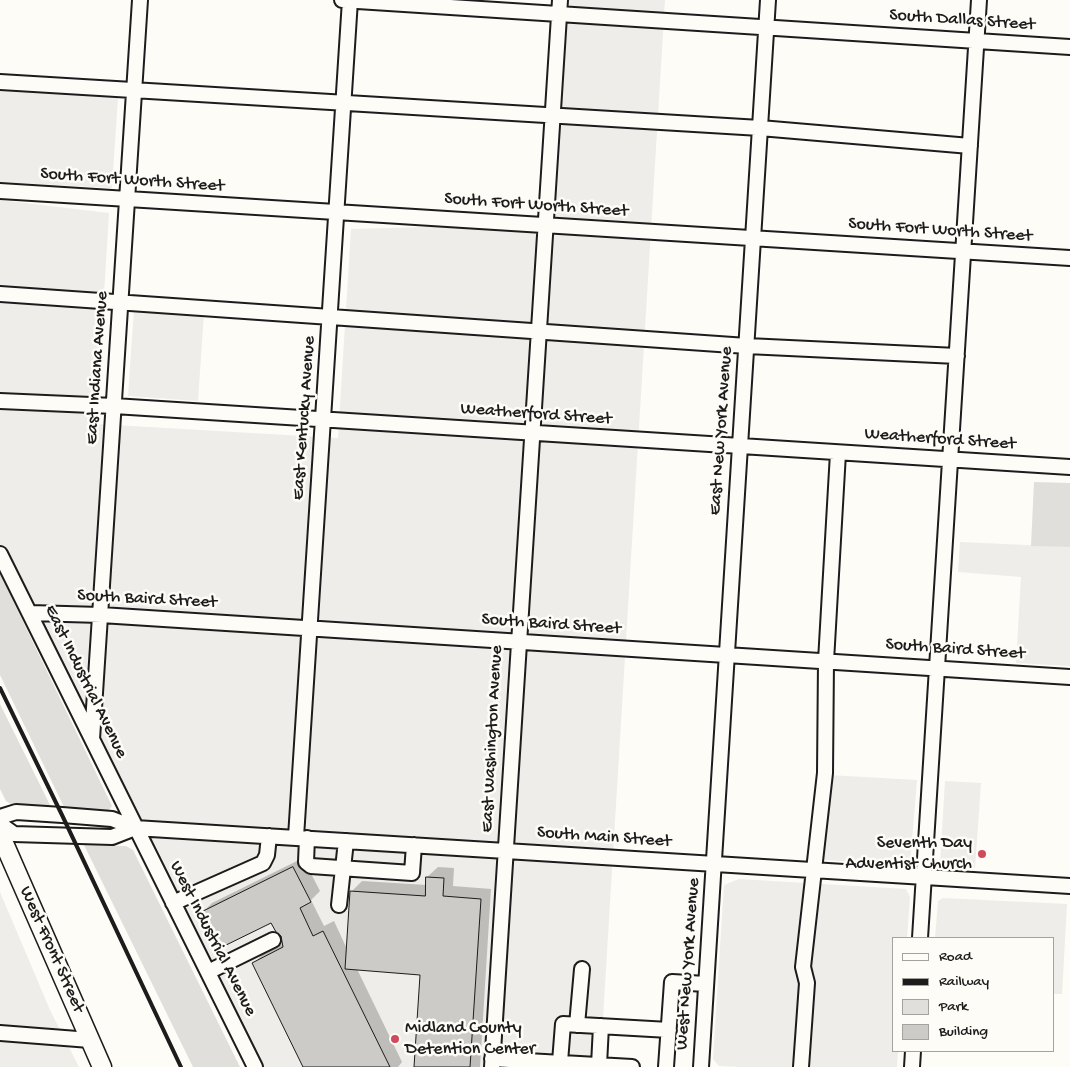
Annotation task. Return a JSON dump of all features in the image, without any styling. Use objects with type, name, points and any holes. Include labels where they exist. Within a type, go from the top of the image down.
[{"type":"main road","name":"West Front Street","points":[[0,834],[102,1067]]},
{"type":"street","name":"East Indiana Avenue","points":[[92,739],[140,0]]},
{"type":"street","name":"South Dallas Street","points":[[342,0],[559,7],[767,26],[1070,47]]},
{"type":"street","name":"East Kentucky Avenue","points":[[343,868],[311,866],[306,862],[301,838],[310,628],[350,0]]},
{"type":"street","name":"East New York Avenue","points":[[714,864],[768,0]]},
{"type":"street","points":[[920,937],[979,0]]},
{"type":"street","name":"East Washington Avenue","points":[[492,1063],[559,7]]},
{"type":"street","points":[[0,82],[760,128],[970,146]]},
{"type":"street","name":"South Fort Worth Street","points":[[0,191],[1070,258]]},
{"type":"street","points":[[0,294],[746,346],[957,356]]},
{"type":"street","name":"Weatherford Street","points":[[0,401],[114,406],[1070,467]]},
{"type":"street","points":[[801,1067],[807,982],[803,968],[825,773],[826,661],[838,453]]},
{"type":"street","name":"East Industrial Avenue","points":[[0,554],[135,828]]},
{"type":"street","name":"South Baird Street","points":[[30,613],[101,615],[1070,677]]},
{"type":"street","name":"South Main Street","points":[[0,817],[16,812],[112,820],[135,828],[1070,886]]},
{"type":"street","name":"South Main Street","points":[[0,824],[14,834],[112,837],[135,828]]},
{"type":"street","name":"West Industrial Avenue","points":[[135,828],[255,1067]]},
{"type":"street","points":[[174,903],[263,863],[267,855],[269,836]]},
{"type":"street","points":[[338,905],[346,841]]},
{"type":"street","points":[[343,868],[412,873],[414,845]]},
{"type":"street","name":"West New York Avenue","points":[[701,1067],[714,864]]},
{"type":"street","points":[[208,972],[273,940]]},
{"type":"street","points":[[577,1025],[582,969]]},
{"type":"street","points":[[666,1067],[672,982],[706,984]]},
{"type":"street","points":[[560,1062],[562,1024],[669,1030]]},
{"type":"street","points":[[599,1065],[601,1026]]},
{"type":"street","points":[[0,1033],[90,1040]]},
{"type":"street","points":[[912,1067],[913,1052]]},
{"type":"street","points":[[492,1063],[560,1062],[632,1067]]},
{"type":"shaded area","points":[[559,0],[665,0],[600,1067],[251,1067],[0,555],[0,200],[109,213],[96,424],[338,438],[351,229],[545,224]]},
{"type":"shaded area","points":[[0,89],[118,97],[112,188],[0,182]]},
{"type":"shaded area","points":[[134,309],[204,313],[198,401],[128,396]]},
{"type":"shaded area","points":[[960,542],[1070,547],[1070,666],[1016,663],[1021,577],[958,572]]},
{"type":"shaded area","points":[[828,775],[917,780],[910,865],[823,860]]},
{"type":"shaded area","points":[[945,781],[981,783],[975,868],[940,865]]},
{"type":"shaded area","points":[[739,879],[906,889],[910,897],[907,937],[892,937],[892,1052],[898,1052],[897,1067],[719,1066],[713,1059],[724,885]]},
{"type":"shaded area","points":[[0,892],[50,1010],[79,1067],[0,1067]]},
{"type":"shaded area","points":[[943,898],[1067,904],[1062,994],[1055,994],[1055,937],[935,937],[938,901]]},
{"type":"green space","points":[[1034,482],[1070,483],[1070,547],[1031,546]]},
{"type":"green space","points":[[0,574],[112,806],[108,811],[64,807],[0,675]]},
{"type":"green space","points":[[0,704],[51,807],[12,805],[6,801],[0,789]]},
{"type":"green space","points":[[84,845],[126,846],[133,850],[240,1067],[193,1067]]},
{"type":"building","points":[[293,867],[311,902],[300,908],[313,936],[323,931],[390,1067],[303,1067],[252,963],[283,947],[281,936],[276,932],[271,923],[218,949],[200,913]]},
{"type":"building","points":[[426,877],[444,878],[443,896],[481,899],[470,1067],[414,1067],[420,975],[345,969],[350,891],[425,896]]},
{"type":"railway","points":[[0,688],[181,1067]]},
{"type":"place","name":"Seventh Day Adventist Church","points":[[982,854]]},
{"type":"place","name":"Midland County Detention Center","points":[[395,1039]]}]
